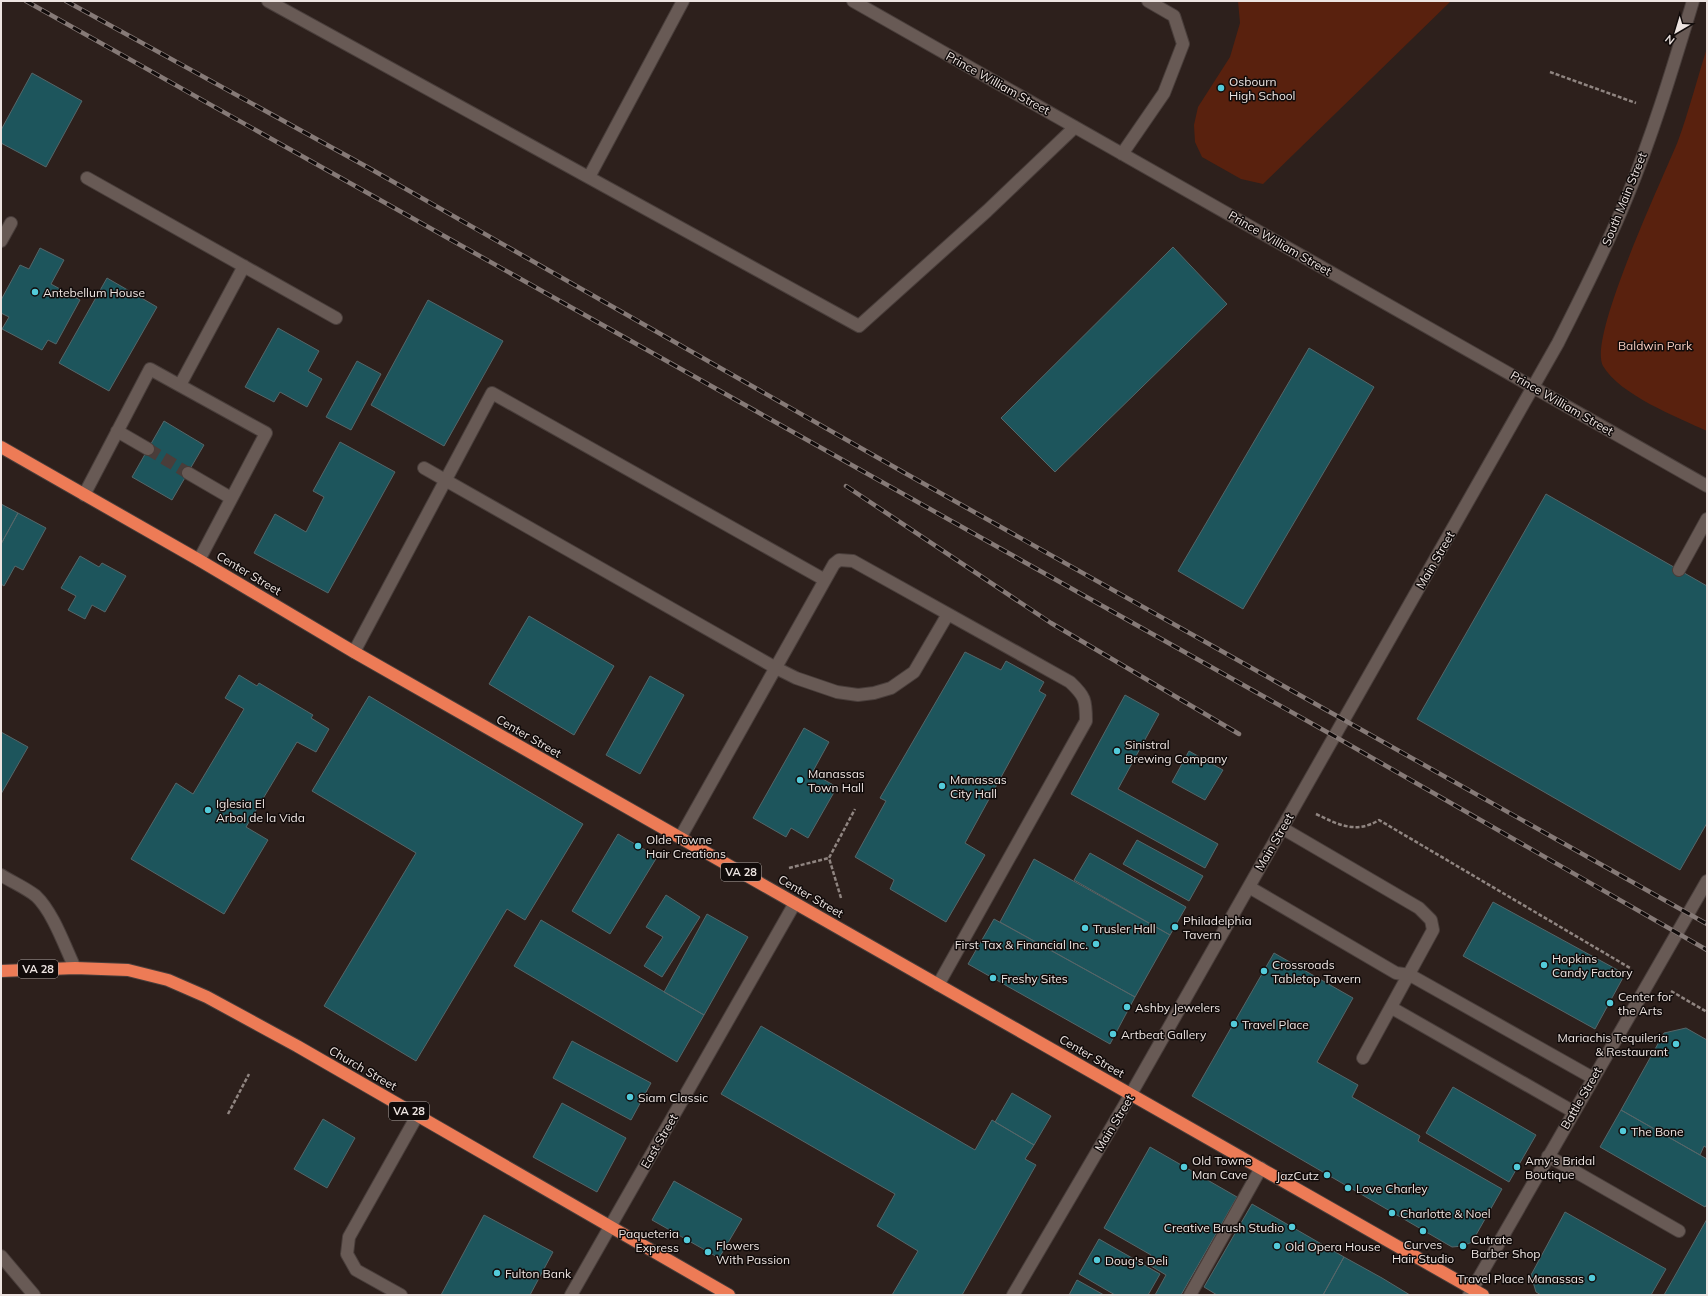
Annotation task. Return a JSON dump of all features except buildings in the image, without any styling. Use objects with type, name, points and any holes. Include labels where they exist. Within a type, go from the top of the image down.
[{"type":"highway","name":"Center Street","points":[[1,447],[199,560],[354,652],[1261,1168],[1470,1292],[1483,1295]]},
{"type":"highway","name":"VA 28","points":[[1,971],[74,968]]},
{"type":"highway","name":"Church Street","points":[[74,968],[128,970],[168,980],[206,997],[290,1043],[729,1295]]},
{"type":"street","points":[[268,1],[859,326],[987,211],[1075,127]]},
{"type":"street","points":[[589,177],[683,1]]},
{"type":"street","name":"Prince William Street","points":[[852,1],[1707,486]]},
{"type":"street","points":[[1122,154],[1164,93],[1183,44],[1174,16],[1148,1]]},
{"type":"street","name":"South Main Street","points":[[1533,387],[1558,343],[1592,275],[1627,197],[1668,81],[1693,1]]},
{"type":"street","points":[[87,178],[336,318]]},
{"type":"street","points":[[1,241],[11,223]]},
{"type":"street","points":[[180,385],[244,266]]},
{"type":"street","points":[[84,495],[150,369],[266,433],[199,560]]},
{"type":"street","name":"Main Street","points":[[1013,1295],[1131,1094],[1533,387]]},
{"type":"street","points":[[354,652],[444,480],[492,393],[825,580]]},
{"type":"street","points":[[117,431],[148,449]]},
{"type":"street","points":[[424,468],[776,668],[796,678],[837,692],[858,695],[880,692],[891,688],[914,672],[948,614]]},
{"type":"street","points":[[188,473],[231,498]]},
{"type":"street","points":[[1679,570],[1707,519]]},
{"type":"street","points":[[680,838],[834,564],[839,560],[853,561],[1070,682],[1082,694],[1086,708],[1086,721],[938,985]]},
{"type":"street","points":[[1282,828],[1419,908],[1431,920],[1433,930],[1392,1008],[1363,1058]]},
{"type":"street","points":[[1,875],[37,897],[52,920],[74,968]]},
{"type":"street","name":"Battle Street","points":[[1470,1292],[1707,882]]},
{"type":"street","points":[[1249,887],[1396,973],[1410,975],[1593,1078]]},
{"type":"street","name":"East Street","points":[[571,1295],[795,903]]},
{"type":"street","points":[[1392,1008],[1574,1112]]},
{"type":"street","points":[[401,1295],[356,1270],[346,1254],[348,1237],[417,1116]]},
{"type":"street","points":[[1548,1156],[1679,1231]]},
{"type":"street","points":[[1190,1295],[1261,1168]]},
{"type":"street","points":[[1,1256],[34,1295]]},
{"type":"path","points":[[1550,72],[1616,96]]},
{"type":"path","points":[[1296,804],[1348,828],[1369,826],[1379,820],[1707,1012]]},
{"type":"path","points":[[842,898],[829,858],[855,809]]},
{"type":"path","points":[[789,868],[829,858]]},
{"type":"path","points":[[228,1114],[250,1074]]},
{"type":"green space","points":[[1238,1],[1451,1],[1263,184],[1241,179],[1202,157],[1195,142],[1194,125],[1198,107],[1230,57],[1240,23]]},
{"type":"green space","name":"Baldwin Park","points":[[1707,48],[1707,431],[1665,412],[1635,396],[1611,377],[1603,366],[1601,350],[1606,324],[1616,292],[1629,256],[1678,141]]},
{"type":"tunnel","points":[[148,449],[188,473]]},
{"type":"railway","points":[[26,1],[1334,736],[1707,950]]},
{"type":"railway","points":[[66,1],[369,168],[903,472],[1707,924]]},
{"type":"railway","points":[[846,486],[1051,623],[1239,734]]},
{"type":"place","name":"Osbourn High School","points":[[1221,88]]},
{"type":"place","name":"Antebellum House","points":[[35,292]]},
{"type":"place","name":"Sinistral Brewing Company","points":[[1117,751]]},
{"type":"place","name":"Manassas Town Hall","points":[[800,780]]},
{"type":"place","name":"Manassas City Hall","points":[[942,786]]},
{"type":"place","name":"Iglesia El Arbol de la Vida","points":[[208,810]]},
{"type":"place","name":"Olde Towne Hair Creations","points":[[638,846]]},
{"type":"place","name":"Philadelphia Tavern","points":[[1175,927]]},
{"type":"place","name":"Trusler Hall","points":[[1085,928]]},
{"type":"place","name":"First Tax & Financial Inc.","points":[[1096,944]]},
{"type":"place","name":"Hopkins Candy Factory","points":[[1544,965]]},
{"type":"place","name":"Crossroads Tabletop Tavern","points":[[1264,971]]},
{"type":"place","name":"Freshy Sites","points":[[993,978]]},
{"type":"place","name":"Center for the Arts","points":[[1610,1003]]},
{"type":"place","name":"Ashby Jewelers","points":[[1127,1007]]},
{"type":"place","name":"Travel Place","points":[[1234,1024]]},
{"type":"place","name":"Artbeat Gallery","points":[[1113,1034]]},
{"type":"place","name":"Mariachis Tequileria & Restaurant","points":[[1676,1044]]},
{"type":"place","name":"Siam Classic","points":[[630,1097]]},
{"type":"place","name":"The Bone","points":[[1623,1131]]},
{"type":"place","name":"Old Towne Man Cave","points":[[1184,1167]]},
{"type":"place","name":"Amy's Bridal Boutique","points":[[1517,1167]]},
{"type":"place","name":"JazCutz","points":[[1327,1175]]},
{"type":"place","name":"Love Charley","points":[[1348,1188]]},
{"type":"place","name":"Charlotte & Noel","points":[[1392,1213]]},
{"type":"place","name":"Creative Brush Studio","points":[[1292,1227]]},
{"type":"place","name":"Curves Hair Studio","points":[[1423,1231]]},
{"type":"place","name":"Paqueteria Express","points":[[687,1240]]},
{"type":"place","name":"Old Opera House","points":[[1277,1246]]},
{"type":"place","name":"Cutrate Barber Shop","points":[[1463,1246]]},
{"type":"place","name":"Flowers With Passion","points":[[708,1252]]},
{"type":"place","name":"Doug's Deli","points":[[1097,1260]]},
{"type":"place","name":"Fulton Bank","points":[[497,1273]]},
{"type":"place","name":"Travel Place Manassas","points":[[1592,1278]]}]
